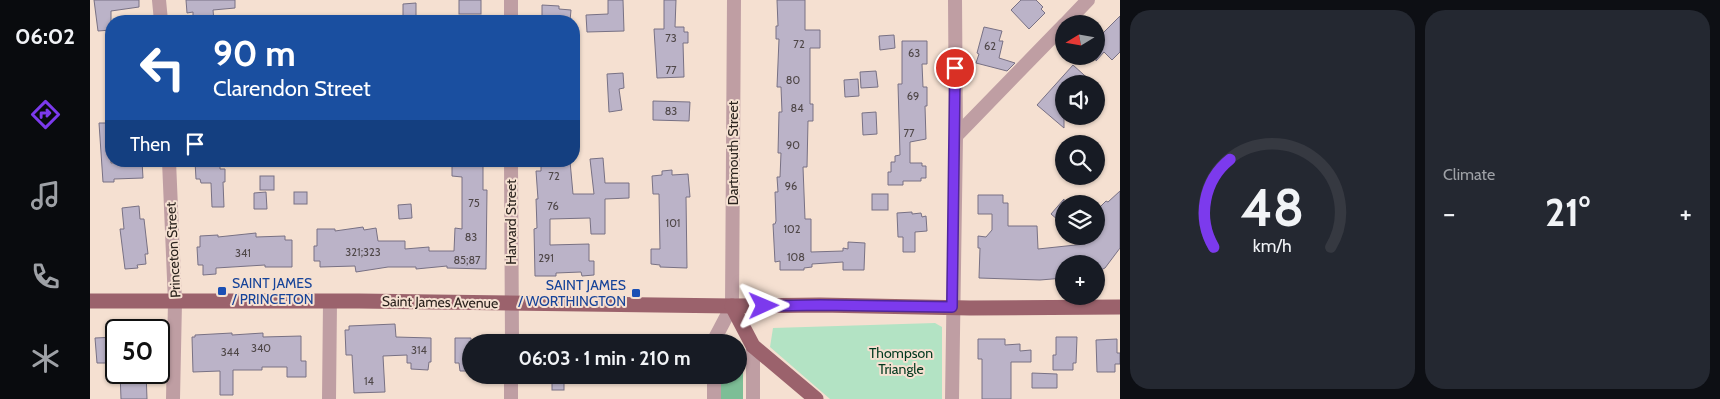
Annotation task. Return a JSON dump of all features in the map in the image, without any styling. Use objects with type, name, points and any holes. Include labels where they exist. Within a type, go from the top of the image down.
[{"type":"main road","name":"Saint James Avenue","points":[[90,301],[1120,307]]},
{"type":"main road","points":[[732,306],[753,346],[816,399]]},
{"type":"street","points":[[159,0],[160,15]]},
{"type":"street","points":[[511,15],[512,0]]},
{"type":"street","name":"Dartmouth Street","points":[[732,306],[734,0]]},
{"type":"street","points":[[952,399],[956,136],[955,0]]},
{"type":"street","points":[[1073,15],[1088,0]]},
{"type":"street","points":[[956,136],[1055,33]]},
{"type":"street","name":"Princeton Street","points":[[169,167],[175,302],[173,399]]},
{"type":"street","name":"Harvard Street","points":[[511,167],[512,334]]},
{"type":"street","points":[[329,399],[330,302]]},
{"type":"street","points":[[717,334],[732,306]]},
{"type":"street","points":[[753,346],[753,399]]},
{"type":"street","points":[[511,384],[511,399]]},
{"type":"street","points":[[714,384],[714,399]]},
{"type":"green space","name":"Thompson Triangle","points":[[935,323],[942,327],[942,399],[830,399],[770,347],[773,328]]},
{"type":"green space","points":[[720,384],[743,384],[743,399],[720,399]]},
{"type":"building","points":[[94,0],[139,0],[139,7],[111,11],[111,15],[105,15],[105,30],[98,31]]},
{"type":"building","points":[[186,0],[235,0],[235,8],[213,10],[213,15],[193,15],[193,12],[187,13]]},
{"type":"building","points":[[459,0],[481,0],[481,14],[459,14]]},
{"type":"building","points":[[608,0],[623,0],[624,31],[587,32],[586,15],[608,14]]},
{"type":"building","points":[[664,0],[676,0],[675,27],[684,27],[684,32],[688,32],[688,43],[683,43],[684,77],[657,78],[654,29],[664,29]]},
{"type":"building","points":[[777,0],[805,0],[805,30],[820,30],[820,48],[810,48],[810,104],[813,104],[813,121],[808,121],[807,167],[803,167],[805,219],[811,219],[811,252],[843,251],[843,248],[848,249],[848,242],[865,243],[864,270],[843,270],[843,262],[812,264],[812,267],[804,268],[804,270],[780,270],[780,261],[775,262],[773,224],[776,221],[775,192],[778,192],[777,177],[780,177],[781,153],[778,153],[779,112],[782,112],[781,87],[777,87],[779,39],[776,39],[776,26],[778,26]]},
{"type":"building","points":[[1021,0],[1036,0],[1043,7],[1041,9],[1045,13],[1029,29],[1011,10]]},
{"type":"building","points":[[416,3],[416,15],[403,15],[403,4]]},
{"type":"building","points":[[542,5],[559,6],[559,9],[571,10],[571,15],[542,15]]},
{"type":"building","points":[[1120,16],[1120,52],[1112,60],[1105,53],[1105,31]]},
{"type":"building","points":[[984,27],[1002,31],[999,41],[1003,41],[999,58],[1015,63],[1007,71],[976,63]]},
{"type":"building","points":[[894,35],[895,48],[880,50],[879,36]]},
{"type":"building","points":[[902,41],[927,41],[927,64],[922,64],[923,87],[927,87],[927,106],[925,106],[926,139],[910,142],[910,163],[922,163],[922,166],[926,166],[926,178],[921,178],[921,181],[903,181],[903,185],[888,185],[888,172],[891,172],[891,162],[895,162],[895,156],[900,155],[898,84],[902,84]]},
{"type":"building","points":[[1073,65],[1084,75],[1064,75]]},
{"type":"building","points":[[876,71],[878,87],[861,88],[860,72]]},
{"type":"building","points":[[623,73],[624,88],[619,89],[622,110],[609,112],[607,74]]},
{"type":"building","points":[[858,79],[859,96],[845,97],[844,80]]},
{"type":"building","points":[[1055,85],[1055,120],[1037,105]]},
{"type":"building","points":[[653,101],[690,102],[689,121],[653,120]]},
{"type":"building","points":[[876,112],[877,134],[863,135],[862,113]]},
{"type":"building","points":[[99,123],[105,123],[105,167],[142,167],[143,178],[114,179],[114,182],[103,182]]},
{"type":"building","points":[[603,158],[605,183],[629,183],[629,198],[605,199],[605,234],[591,234],[590,218],[550,219],[550,245],[589,244],[589,261],[594,261],[594,275],[582,276],[581,272],[556,273],[556,276],[535,276],[534,229],[537,228],[536,199],[538,199],[536,171],[541,171],[541,167],[571,167],[573,194],[594,194],[590,159]]},
{"type":"building","points":[[195,167],[220,167],[220,169],[225,169],[225,182],[223,182],[224,207],[212,207],[211,183],[201,183],[200,179],[196,179]]},
{"type":"building","points":[[452,167],[483,167],[483,190],[487,190],[486,269],[447,268],[447,266],[416,269],[416,267],[388,267],[356,272],[355,266],[320,267],[320,261],[314,261],[314,246],[317,246],[317,229],[335,229],[335,231],[363,227],[364,230],[376,228],[378,241],[405,241],[405,249],[429,247],[429,251],[454,251],[455,228],[462,229],[462,177],[452,176]]},
{"type":"building","points":[[672,170],[672,175],[688,174],[690,197],[686,197],[687,268],[660,267],[660,265],[651,264],[651,249],[660,249],[659,194],[653,194],[652,176],[662,175],[662,171]]},
{"type":"building","points":[[260,176],[274,176],[274,190],[260,190]]},
{"type":"building","points":[[1120,191],[1120,248],[1105,268],[1105,255],[1055,255],[1055,279],[979,278],[980,248],[978,248],[978,236],[986,237],[992,230],[992,214],[978,214],[978,195],[1003,195],[1003,203],[1008,203],[1008,226],[1037,226],[1038,249],[1076,245],[1105,245],[1105,202],[1108,202]]},
{"type":"building","points":[[266,192],[267,209],[254,209],[254,193]]},
{"type":"building","points":[[294,192],[307,192],[307,204],[294,204]]},
{"type":"building","points":[[872,194],[888,194],[888,210],[872,210]]},
{"type":"building","points":[[411,204],[412,218],[399,219],[398,205]]},
{"type":"building","points":[[139,206],[140,219],[144,219],[148,254],[145,254],[146,264],[137,265],[138,268],[125,269],[120,229],[124,229],[122,208]]},
{"type":"building","points":[[1055,209],[1055,217],[1051,214]]},
{"type":"building","points":[[912,212],[912,214],[921,213],[922,217],[926,216],[927,231],[915,232],[915,252],[903,252],[903,237],[898,237],[897,213]]},
{"type":"building","points":[[256,233],[256,237],[285,236],[285,240],[292,240],[292,267],[265,267],[265,265],[216,268],[216,274],[203,275],[203,265],[198,265],[197,247],[200,247],[200,236],[218,235],[218,237]]},
{"type":"building","points":[[395,324],[396,337],[431,338],[431,362],[429,362],[428,370],[411,369],[411,363],[407,363],[407,355],[383,356],[385,392],[354,393],[352,355],[346,355],[345,330],[349,330],[349,326]]},
{"type":"building","points":[[232,333],[232,335],[263,333],[263,337],[301,336],[301,361],[306,361],[306,377],[287,377],[287,367],[262,367],[262,370],[233,370],[233,395],[220,395],[220,371],[193,372],[192,337],[195,337],[195,335]]},
{"type":"building","points":[[1056,337],[1077,337],[1076,363],[1073,363],[1073,370],[1053,370],[1053,355],[1056,355]]},
{"type":"building","points":[[95,338],[105,338],[105,363],[97,363]]},
{"type":"building","points":[[455,338],[462,338],[462,371],[460,371],[459,363],[455,363]]},
{"type":"building","points":[[978,339],[1005,339],[1005,345],[1020,344],[1020,351],[1031,350],[1031,362],[1011,362],[1011,399],[982,399],[982,359],[978,359]]},
{"type":"building","points":[[1117,339],[1117,353],[1120,353],[1120,364],[1115,364],[1115,372],[1097,372],[1096,340]]},
{"type":"building","points":[[1032,373],[1057,374],[1057,388],[1032,388]]},
{"type":"building","points":[[120,384],[146,384],[147,399],[121,399]]},
{"type":"building","points":[[552,384],[564,384],[564,390],[552,390]]},
{"type":"place","name":"SAINT JAMES / PRINCETON","points":[[222,291]]},
{"type":"place","name":"SAINT JAMES / WORTHINGTON","points":[[636,293]]},
{"type":"route","points":[[764,306],[952,307],[956,136],[955,68]]}]
